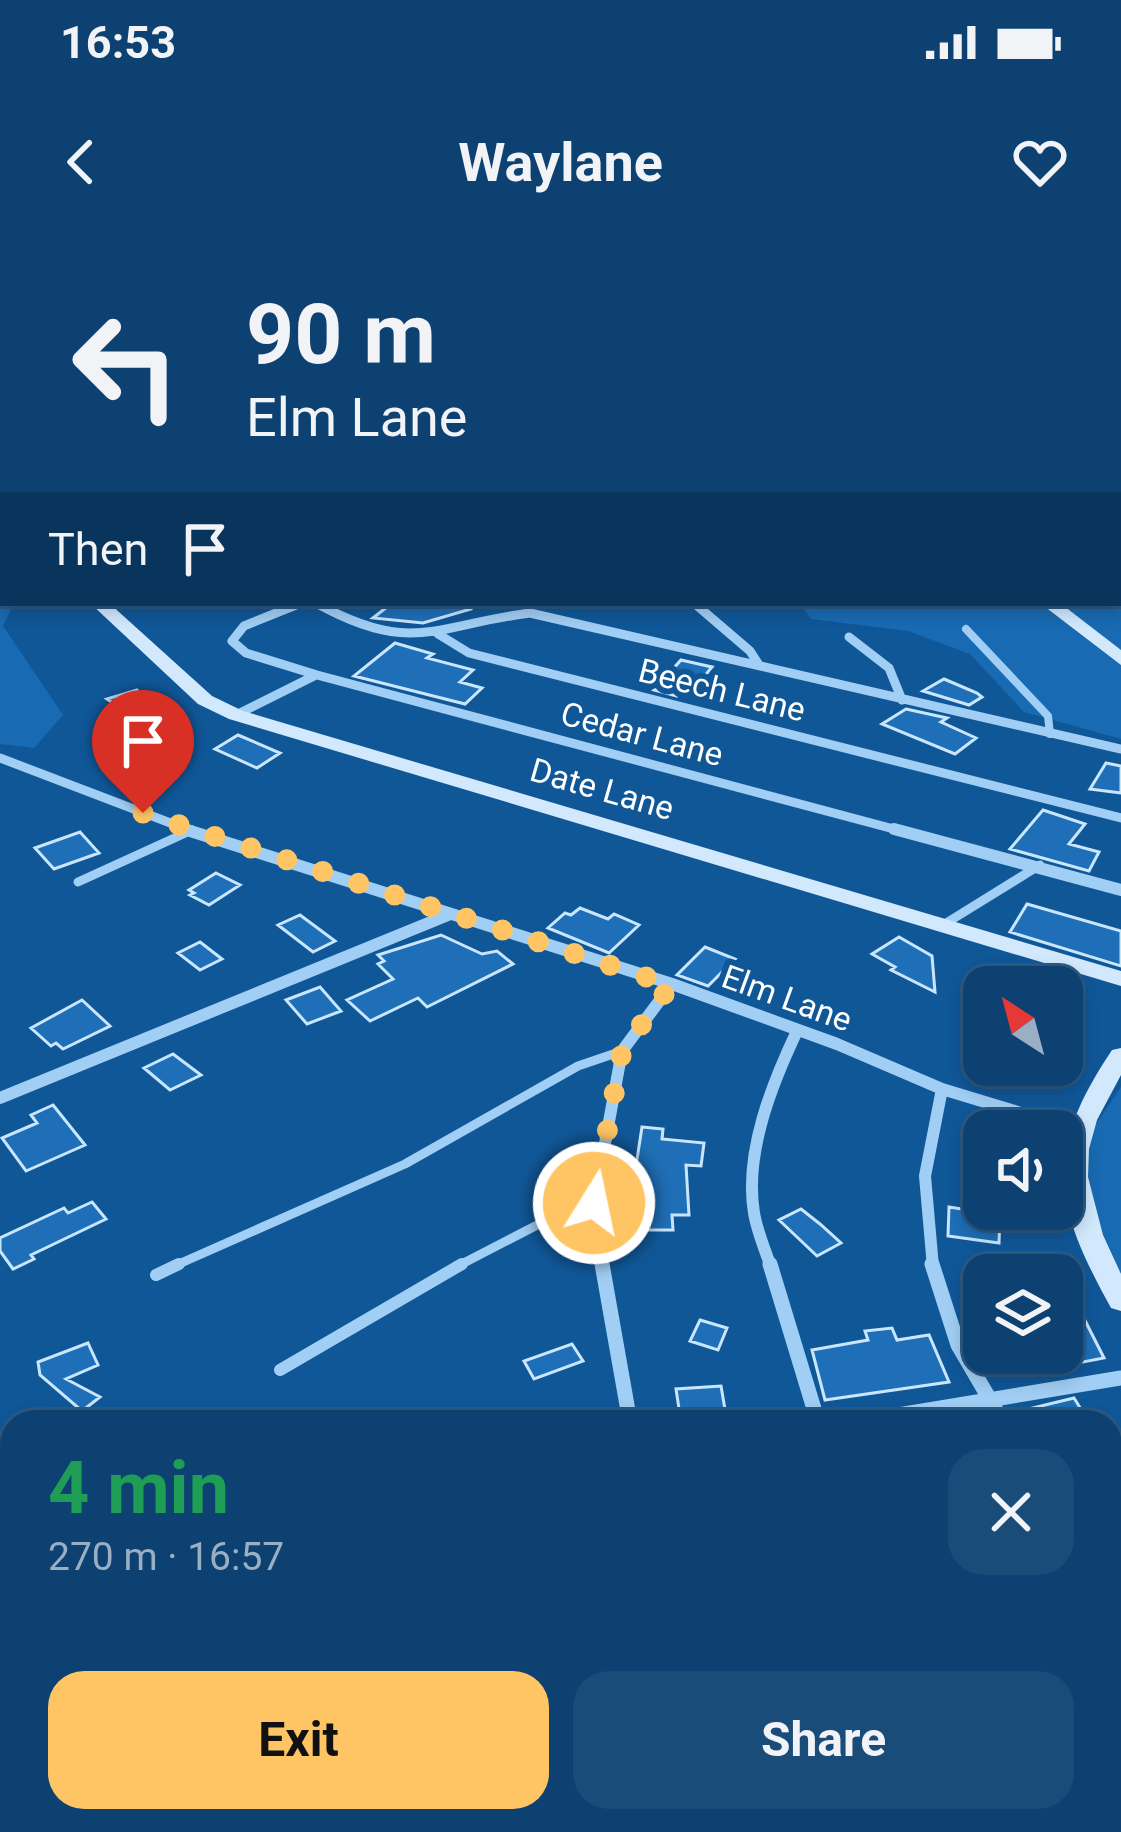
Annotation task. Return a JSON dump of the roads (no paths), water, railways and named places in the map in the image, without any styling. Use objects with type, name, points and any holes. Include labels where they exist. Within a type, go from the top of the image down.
[{"type":"street","name":"Date Lane","points":[[102,606],[206,700],[236,716],[1121,979]]},
{"type":"street","name":"Cedar Lane","points":[[294,606],[244,626],[232,641],[246,652],[317,675],[1121,890]]},
{"type":"street","name":"Beech Lane","points":[[323,606],[380,629],[438,634],[469,652],[1121,818]]},
{"type":"street","points":[[698,606],[759,664]]},
{"type":"street","points":[[1053,606],[1121,659]]},
{"type":"street","points":[[438,634],[497,616],[530,613],[1121,749]]},
{"type":"street","points":[[849,637],[889,668],[902,700]]},
{"type":"street","points":[[236,716],[317,675]]},
{"type":"street","name":"Elm Lane","points":[[0,758],[192,830],[671,985],[942,1089],[1012,1110]]},
{"type":"street","points":[[0,1098],[449,914]]},
{"type":"street","points":[[628,1410],[594,1203],[622,1051],[671,985]]},
{"type":"street","points":[[797,1030],[773,1083],[754,1168],[754,1212],[814,1410]]},
{"type":"street","points":[[1083,1120],[1121,1056]]},
{"type":"street","points":[[942,1089],[930,1124],[920,1203],[934,1282],[964,1360],[994,1410]]},
{"type":"street","points":[[1083,1211],[1121,1300]]},
{"type":"street","points":[[931,1410],[1121,1378]]},
{"type":"lane","points":[[966,629],[1048,716],[1050,734]]},
{"type":"lane","points":[[78,882],[192,830]]},
{"type":"lane","points":[[943,925],[1040,865]]},
{"type":"lane","points":[[156,1275],[405,1164],[578,1066],[622,1051]]},
{"type":"lane","points":[[280,1370],[439,1276],[570,1208],[594,1203]]}]
